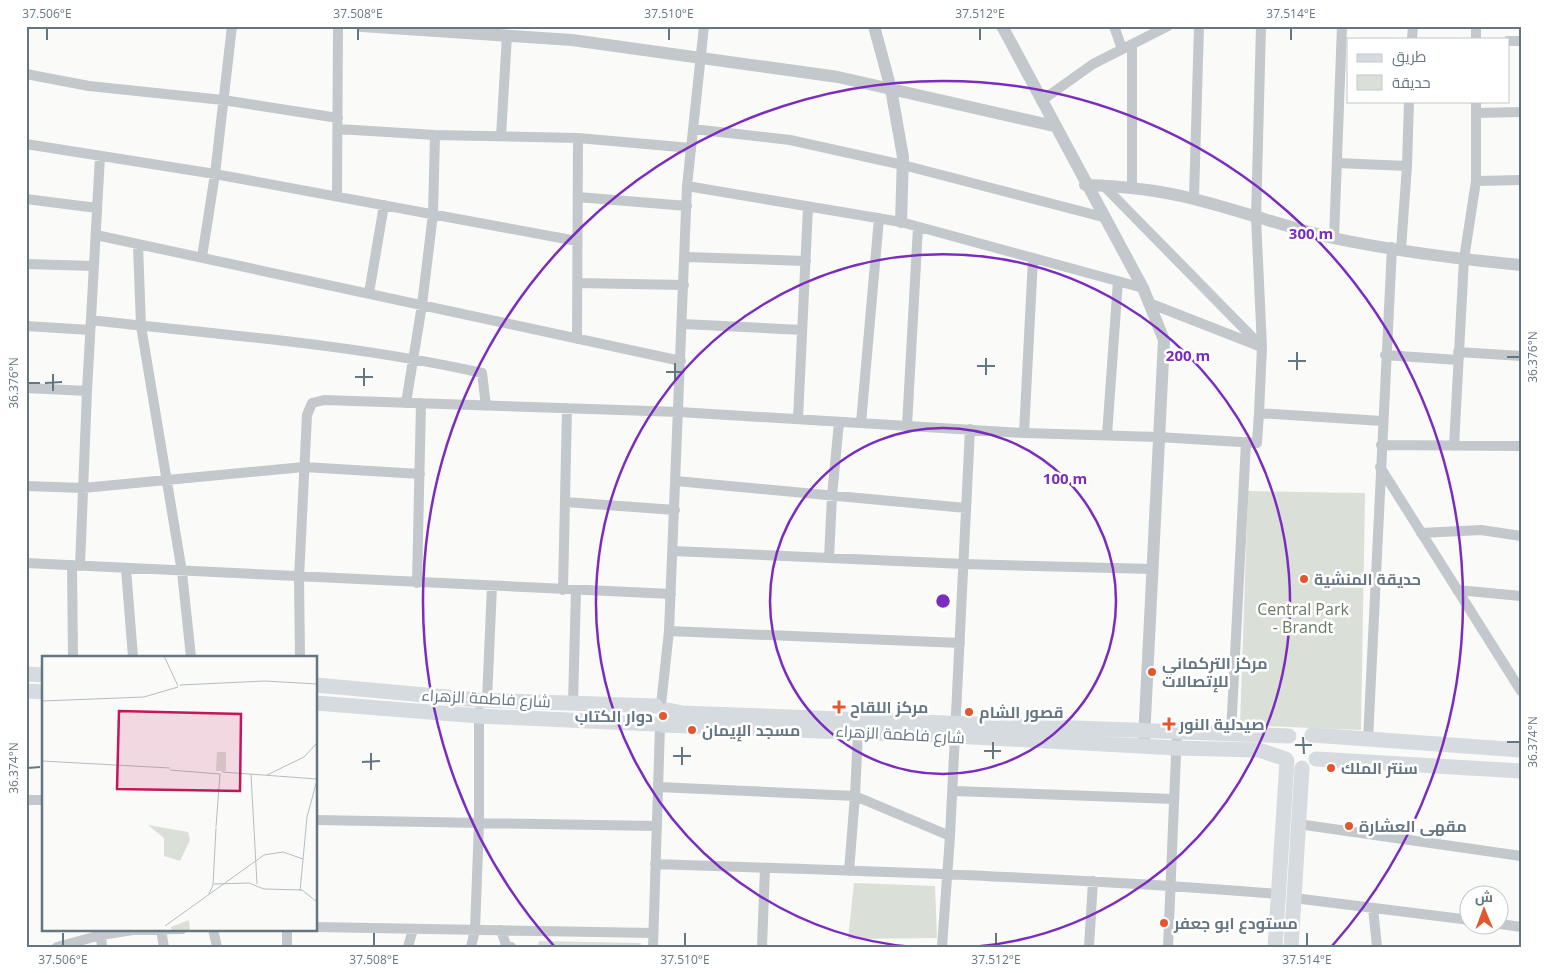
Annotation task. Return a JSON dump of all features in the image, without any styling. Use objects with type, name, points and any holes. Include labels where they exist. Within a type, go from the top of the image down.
[{"type":"main road","name":"شارع فاطمة الزهراء","points":[[318,685],[483,700],[662,707],[682,713],[956,729],[1143,746],[1259,750],[1286,760]]},
{"type":"main road","points":[[26,691],[42,692]]},
{"type":"main road","name":"شارع فاطمة الزهراء","points":[[318,703],[479,716],[858,732],[956,729],[1144,730],[1289,736]]},
{"type":"main road","points":[[659,725],[650,719],[650,713],[662,707]]},
{"type":"main road","points":[[1275,947],[1286,760],[1283,744],[1289,736],[1301,731],[1312,735],[1368,740],[1521,750]]},
{"type":"main road","points":[[1286,760],[1302,768],[1310,765],[1316,759],[1318,744],[1312,735]]},
{"type":"main road","points":[[1316,759],[1521,771]]},
{"type":"main road","points":[[1291,947],[1302,768]]},
{"type":"street","points":[[202,257],[215,174],[232,26]]},
{"type":"street","points":[[337,196],[338,26]]},
{"type":"street","points":[[362,26],[455,29],[572,40],[838,76],[1054,126]]},
{"type":"street","points":[[662,707],[671,594],[687,186],[704,26]]},
{"type":"street","points":[[874,26],[891,89],[903,165],[901,222]]},
{"type":"street","points":[[1002,26],[1054,126],[1143,288],[1164,340],[1143,746]]},
{"type":"street","points":[[1114,26],[1127,47],[1132,188]]},
{"type":"street","points":[[1041,101],[1094,64],[1168,26]]},
{"type":"street","points":[[1194,198],[1199,26]]},
{"type":"street","points":[[300,656],[299,578],[307,415],[312,403],[324,400],[679,412],[1024,433],[1158,437],[1257,443],[1262,347],[1256,218],[1261,26]]},
{"type":"street","points":[[1334,238],[1342,26]]},
{"type":"street","points":[[501,136],[507,35]]},
{"type":"street","points":[[26,74],[89,86],[223,100],[338,124],[435,135],[578,138],[691,148]]},
{"type":"street","points":[[1368,740],[1385,355],[1407,166],[1409,102]]},
{"type":"street","points":[[1454,446],[1464,259],[1476,181],[1476,102]]},
{"type":"street","points":[[1476,113],[1521,112]]},
{"type":"street","points":[[693,129],[790,140],[903,165],[1103,216]]},
{"type":"street","points":[[406,403],[422,305],[432,214],[435,135]]},
{"type":"street","points":[[576,339],[578,138]]},
{"type":"street","points":[[26,144],[215,174],[578,241]]},
{"type":"street","points":[[73,656],[76,566],[83,488],[100,156]]},
{"type":"street","points":[[1337,163],[1407,166]]},
{"type":"street","points":[[1476,181],[1521,180]]},
{"type":"street","points":[[1086,185],[1132,188],[1194,198],[1256,218],[1334,238],[1464,259],[1521,265]]},
{"type":"street","points":[[1103,185],[1262,347]]},
{"type":"street","points":[[687,186],[901,222],[1143,288]]},
{"type":"street","points":[[578,197],[687,206]]},
{"type":"street","points":[[26,199],[97,208]]},
{"type":"street","points":[[369,293],[384,205]]},
{"type":"street","points":[[798,419],[808,207]]},
{"type":"street","points":[[861,423],[879,218]]},
{"type":"street","points":[[907,426],[918,227]]},
{"type":"street","points":[[96,236],[202,257],[681,361]]},
{"type":"street","points":[[138,244],[141,326],[182,572],[191,656]]},
{"type":"street","points":[[685,257],[806,261]]},
{"type":"street","points":[[1024,433],[1033,259]]},
{"type":"street","points":[[26,264],[94,266]]},
{"type":"street","points":[[1107,435],[1118,282]]},
{"type":"street","points":[[577,283],[684,285]]},
{"type":"street","points":[[1149,303],[1262,347]]},
{"type":"street","points":[[683,324],[802,330]]},
{"type":"street","points":[[26,326],[141,326],[253,336],[412,357],[482,373],[486,406]]},
{"type":"street","points":[[1385,355],[1521,356]]},
{"type":"street","points":[[26,388],[87,391]]},
{"type":"street","points":[[417,583],[421,403]]},
{"type":"street","points":[[563,590],[568,408]]},
{"type":"street","points":[[1259,413],[1382,421]]},
{"type":"street","points":[[829,558],[832,496],[839,422]]},
{"type":"street","points":[[942,947],[953,791],[970,429]]},
{"type":"street","points":[[1231,733],[1246,442]]},
{"type":"street","points":[[1381,445],[1521,446]]},
{"type":"street","points":[[26,486],[83,488],[304,467],[420,474]]},
{"type":"street","points":[[1380,467],[1521,691]]},
{"type":"street","points":[[676,481],[966,508]]},
{"type":"street","points":[[565,502],[674,510]]},
{"type":"street","points":[[1421,533],[1481,530],[1521,536]]},
{"type":"street","points":[[673,551],[964,564],[1152,568]]},
{"type":"street","points":[[26,563],[299,578],[671,594]]},
{"type":"street","points":[[126,568],[133,656]]},
{"type":"street","points":[[471,947],[475,930],[479,823],[479,716],[483,700],[492,586]]},
{"type":"street","points":[[573,703],[576,590]]},
{"type":"street","points":[[1457,590],[1521,596]]},
{"type":"street","points":[[669,631],[960,643]]},
{"type":"street","points":[[32,672],[42,689]]},
{"type":"street","points":[[653,947],[659,725]]},
{"type":"street","points":[[1168,947],[1177,731]]},
{"type":"street","points":[[849,871],[858,732]]},
{"type":"street","points":[[658,787],[855,796],[950,836]]},
{"type":"street","points":[[953,791],[1174,799]]},
{"type":"street","points":[[26,800],[42,800]]},
{"type":"street","points":[[318,820],[657,826]]},
{"type":"street","points":[[1298,824],[1521,856]]},
{"type":"street","points":[[655,864],[948,874],[1171,886],[1278,894]]},
{"type":"street","points":[[762,947],[765,868]]},
{"type":"street","points":[[1089,947],[1093,882]]},
{"type":"street","points":[[1294,898],[1460,919]]},
{"type":"street","points":[[1373,908],[1376,947]]},
{"type":"street","points":[[318,927],[653,933]]},
{"type":"street","points":[[408,947],[412,928]]},
{"type":"street","points":[[57,947],[100,935],[133,930],[161,930],[164,947]]},
{"type":"street","points":[[213,930],[217,947]]},
{"type":"street","points":[[287,930],[287,947]]},
{"type":"street","points":[[501,930],[506,945],[511,947]]},
{"type":"street","points":[[100,935],[102,947]]},
{"type":"green space","name":"Central Park - Brandt","points":[[1248,491],[1365,493],[1361,730],[1240,725]]},
{"type":"green space","points":[[854,883],[935,886],[937,938],[848,939]]},
{"type":"green space","points":[[539,941],[641,943],[640,947],[537,947]]},
{"type":"place","name":"حديقة المنشية","points":[[1304,579]]},
{"type":"place","name":"مركز التركماني للإتصالات","points":[[1152,672]]},
{"type":"place","name":"مركز اللقاح","points":[[839,707]]},
{"type":"place","name":"قصور الشام","points":[[969,712]]},
{"type":"place","name":"دوار الكتاب","points":[[663,716]]},
{"type":"place","name":"صيدلية النور","points":[[1169,724]]},
{"type":"place","name":"مسجد الإيمان","points":[[692,730]]},
{"type":"place","name":"سنتر الملك","points":[[1331,768]]},
{"type":"place","name":"مقهى العشارة","points":[[1349,826]]},
{"type":"place","name":"مستودع ابو جعفر","points":[[1164,923]]}]
